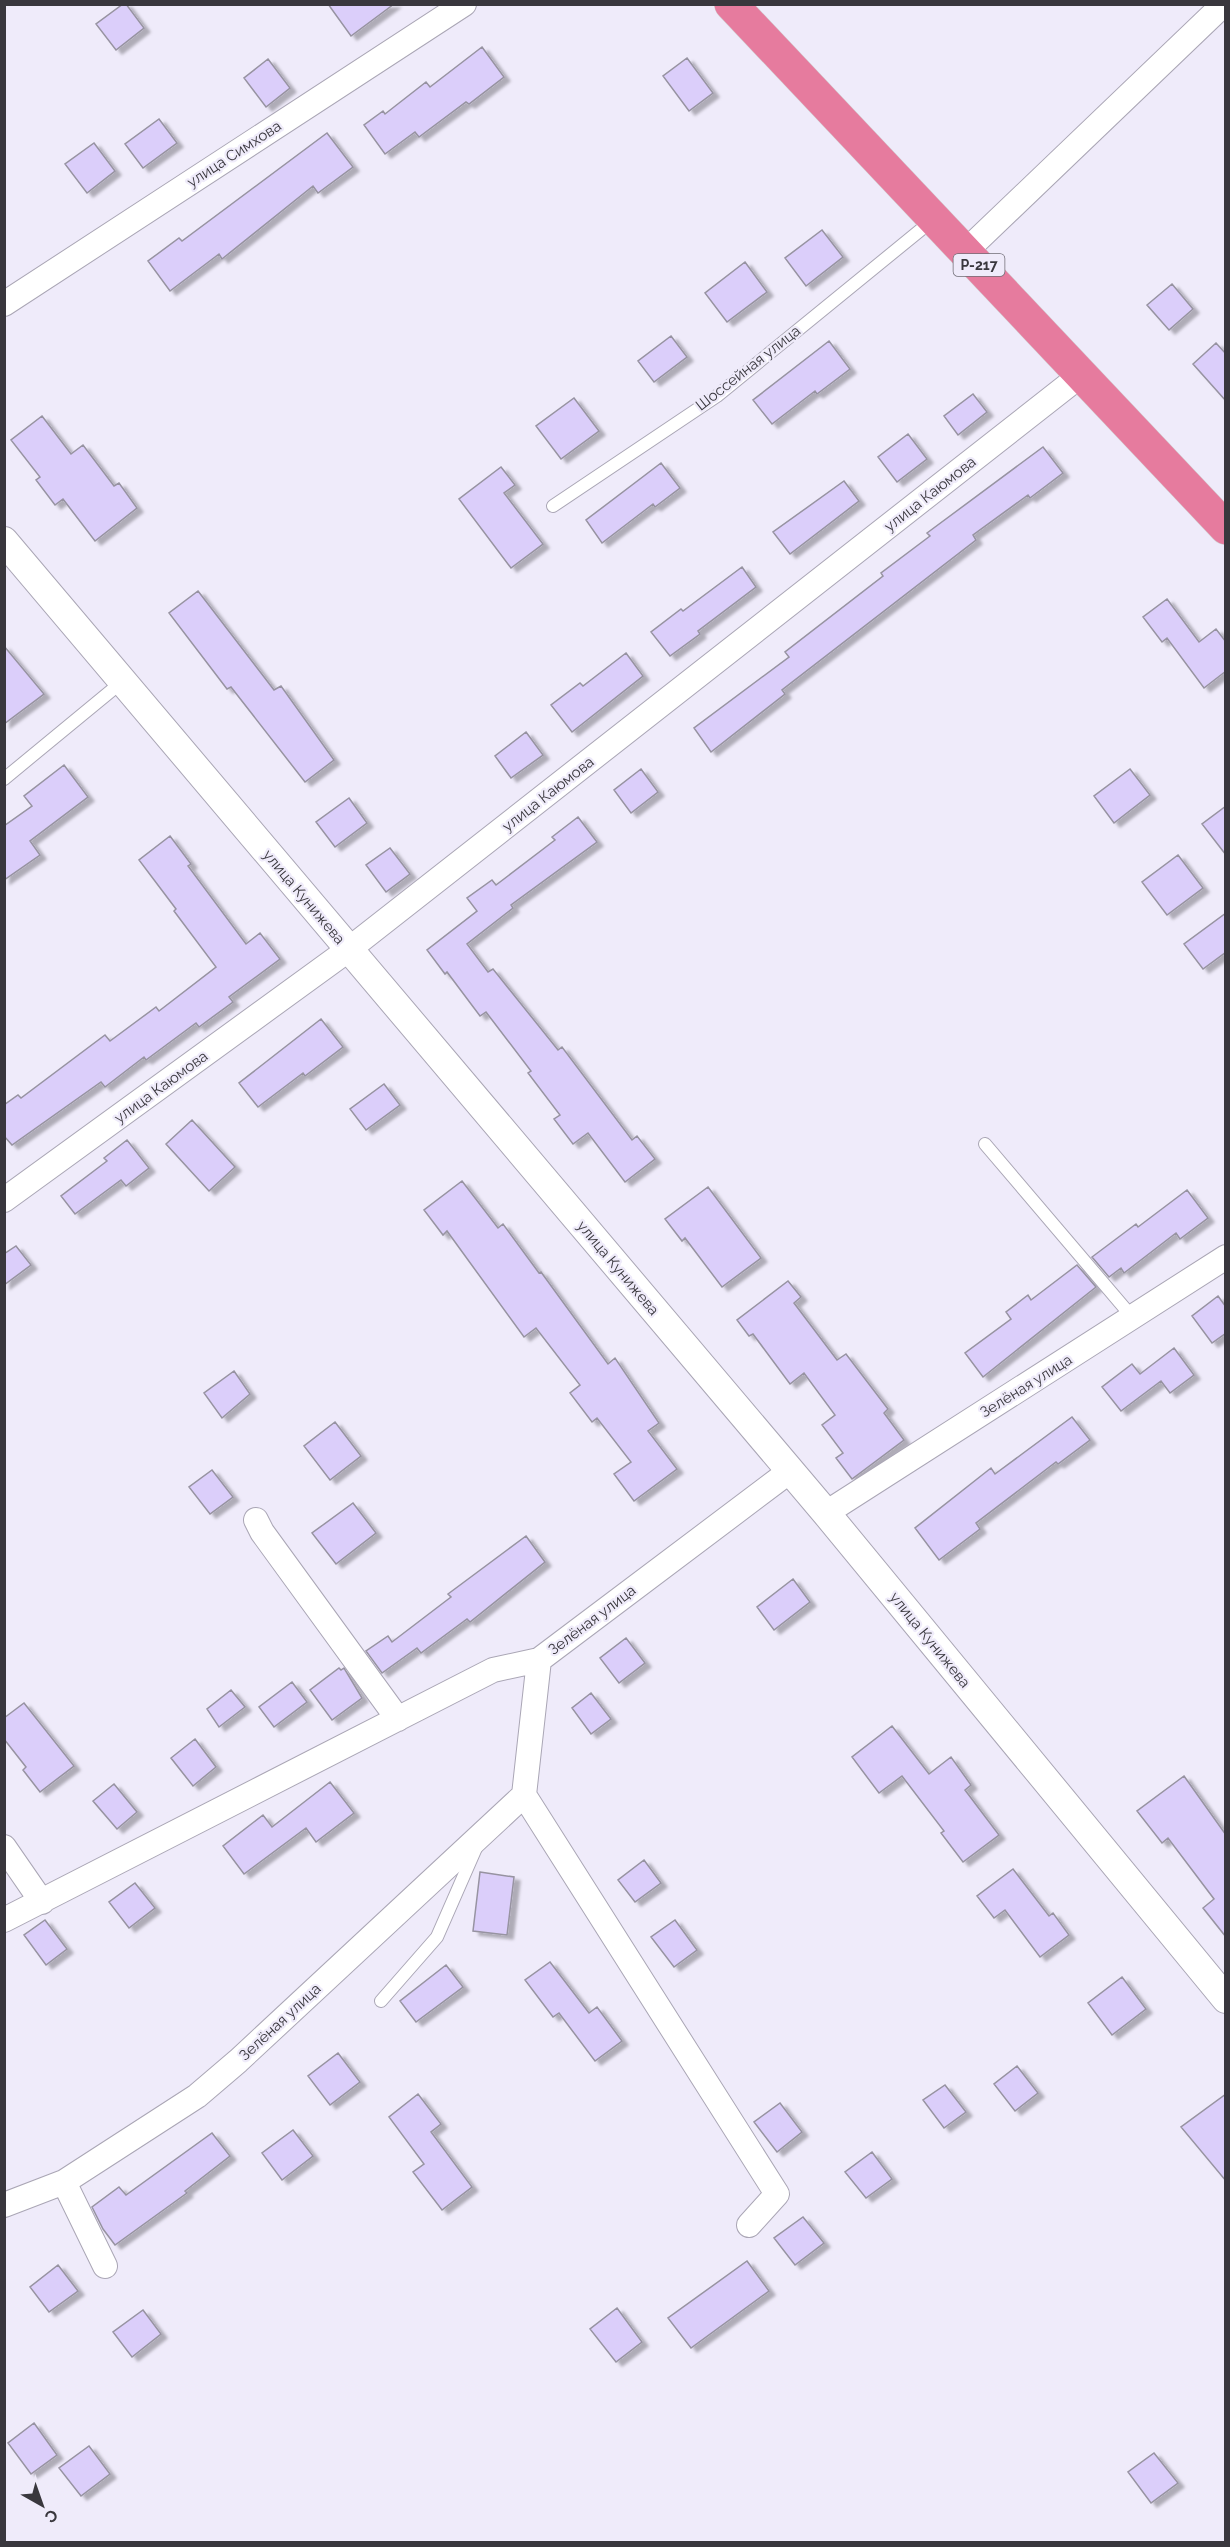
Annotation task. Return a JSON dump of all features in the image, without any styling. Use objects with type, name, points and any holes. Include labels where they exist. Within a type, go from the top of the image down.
[{"type":"highway","name":"Р-217","points":[[731,4],[1226,528]]},
{"type":"street","name":"улица Симхова","points":[[4,304],[464,4]]},
{"type":"street","points":[[966,251],[1224,4]]},
{"type":"street","name":"улица Каюмова","points":[[4,1200],[348,950],[1081,375]]},
{"type":"street","name":"улица Кунижева","points":[[4,541],[826,1513],[1226,1999]]},
{"type":"street","name":"Зелёная улица","points":[[826,1513],[1226,1257]]},
{"type":"street","name":"Зелёная улица","points":[[4,1920],[493,1670],[539,1660],[790,1471]]},
{"type":"street","points":[[256,1520],[262,1532],[398,1719]]},
{"type":"street","name":"Зелёная улица","points":[[4,2205],[64,2182],[197,2096],[524,1795],[539,1660]]},
{"type":"street","points":[[524,1795],[777,2194],[749,2225]]},
{"type":"street","points":[[4,1847],[42,1902]]},
{"type":"street","points":[[64,2182],[105,2266]]},
{"type":"lane","name":"Шоссейная улица","points":[[553,506],[717,396],[935,218]]},
{"type":"lane","points":[[4,779],[124,681]]},
{"type":"lane","points":[[985,1144],[1133,1318]]},
{"type":"lane","points":[[381,2001],[437,1937],[481,1836]]},
{"type":"building","points":[[126,4],[144,28],[116,50],[96,24]]},
{"type":"building","points":[[328,4],[394,4],[351,36]]},
{"type":"building","points":[[482,47],[504,77],[469,104],[466,102],[419,137],[415,132],[385,154],[364,125],[383,111],[385,114],[426,82],[430,87]]},
{"type":"building","points":[[687,58],[713,93],[689,111],[663,76]]},
{"type":"building","points":[[268,59],[290,88],[266,107],[244,78]]},
{"type":"building","points":[[159,119],[177,143],[143,168],[125,144]]},
{"type":"building","points":[[327,133],[353,167],[318,193],[313,186],[222,259],[219,254],[170,291],[148,261],[179,238],[182,241]]},
{"type":"building","points":[[94,143],[115,171],[87,193],[65,164]]},
{"type":"building","points":[[822,230],[843,257],[806,286],[785,258]]},
{"type":"building","points":[[745,262],[767,292],[727,322],[705,293]]},
{"type":"building","points":[[1172,284],[1193,309],[1169,330],[1147,305]]},
{"type":"building","points":[[671,336],[687,357],[654,382],[638,361]]},
{"type":"building","points":[[829,341],[850,369],[817,394],[815,391],[772,424],[753,400]]},
{"type":"building","points":[[1216,343],[1226,354],[1226,401],[1193,364]]},
{"type":"building","points":[[973,394],[987,412],[958,435],[944,416]]},
{"type":"building","points":[[574,398],[599,431],[561,459],[536,426]]},
{"type":"building","points":[[42,416],[71,454],[83,445],[114,486],[119,483],[137,508],[95,541],[63,499],[55,505],[36,480],[40,477],[11,440]]},
{"type":"building","points":[[908,434],[927,459],[897,482],[878,457]]},
{"type":"building","points":[[1043,447],[1063,473],[1030,498],[1028,495],[973,535],[976,540],[782,690],[785,694],[711,752],[694,728],[789,657],[785,652],[883,576],[881,573],[930,536],[927,533]]},
{"type":"building","points":[[661,463],[680,488],[655,507],[653,504],[602,543],[586,520]]},
{"type":"building","points":[[501,467],[515,485],[504,493],[543,544],[511,568],[459,499]]},
{"type":"building","points":[[844,481],[859,501],[790,554],[773,532]]},
{"type":"building","points":[[742,567],[756,587],[698,631],[700,634],[670,656],[651,632]]},
{"type":"building","points":[[198,591],[274,690],[281,686],[334,760],[305,782],[231,687],[227,689],[169,613]]},
{"type":"building","points":[[1167,599],[1199,642],[1216,629],[1226,642],[1226,671],[1204,688],[1167,638],[1162,642],[1143,617]]},
{"type":"building","points":[[4,646],[44,694],[4,724]]},
{"type":"building","points":[[626,653],[643,676],[572,732],[551,705],[580,683],[583,686]]},
{"type":"building","points":[[526,732],[543,755],[511,778],[495,756]]},
{"type":"building","points":[[64,765],[88,797],[30,841],[40,855],[4,880],[4,826],[32,806],[24,796]]},
{"type":"building","points":[[641,769],[658,792],[631,813],[614,790]]},
{"type":"building","points":[[1130,769],[1150,795],[1114,823],[1094,796]]},
{"type":"building","points":[[349,798],[367,823],[335,847],[316,822]]},
{"type":"building","points":[[1226,806],[1226,855],[1202,824]]},
{"type":"building","points":[[578,817],[597,842],[511,905],[513,908],[467,944],[488,972],[493,969],[558,1050],[562,1047],[632,1140],[637,1136],[655,1159],[625,1182],[588,1133],[573,1144],[554,1119],[560,1115],[528,1073],[531,1071],[486,1012],[480,1016],[447,972],[445,974],[427,950],[477,911],[467,898],[492,880],[496,885],[555,840],[552,837]]},
{"type":"building","points":[[170,836],[191,864],[188,866],[246,944],[260,933],[280,959],[229,997],[233,1002],[199,1027],[196,1023],[146,1060],[144,1057],[105,1087],[101,1082],[12,1145],[4,1136],[4,1105],[18,1095],[21,1098],[105,1035],[110,1041],[156,1007],[159,1011],[216,967],[139,860]]},
{"type":"building","points":[[390,848],[410,874],[386,892],[366,865]]},
{"type":"building","points":[[1178,855],[1203,888],[1167,915],[1142,882]]},
{"type":"building","points":[[1226,913],[1226,952],[1203,969],[1184,944]]},
{"type":"building","points":[[321,1019],[343,1047],[305,1076],[303,1073],[258,1107],[239,1083]]},
{"type":"building","points":[[384,1084],[400,1105],[366,1130],[350,1109]]},
{"type":"building","points":[[192,1120],[235,1167],[209,1191],[166,1144]]},
{"type":"building","points":[[127,1140],[149,1168],[126,1186],[121,1180],[75,1214],[61,1196],[107,1161],[104,1158]]},
{"type":"building","points":[[462,1181],[498,1228],[503,1224],[608,1364],[615,1358],[659,1423],[648,1431],[677,1469],[634,1501],[614,1474],[631,1462],[597,1418],[592,1422],[570,1393],[580,1385],[536,1328],[524,1337],[447,1231],[443,1235],[424,1210]]},
{"type":"building","points":[[708,1187],[761,1258],[722,1287],[685,1238],[682,1241],[665,1219]]},
{"type":"building","points":[[1187,1190],[1208,1218],[1180,1239],[1176,1233],[1124,1273],[1121,1268],[1109,1277],[1092,1257],[1136,1224],[1138,1227]]},
{"type":"building","points":[[16,1246],[31,1265],[4,1285],[4,1254]]},
{"type":"building","points":[[1077,1265],[1096,1287],[983,1377],[965,1353],[1011,1319],[1006,1312],[1028,1295],[1031,1300]]},
{"type":"building","points":[[788,1281],[801,1297],[794,1303],[837,1360],[846,1354],[888,1409],[884,1413],[904,1440],[852,1479],[836,1458],[843,1453],[822,1425],[835,1415],[804,1373],[790,1384],[753,1334],[749,1336],[737,1320]]},
{"type":"building","points":[[1218,1296],[1226,1307],[1226,1333],[1212,1343],[1192,1316]]},
{"type":"building","points":[[1174,1348],[1194,1375],[1170,1393],[1161,1381],[1121,1411],[1102,1387],[1132,1364],[1140,1374]]},
{"type":"building","points":[[234,1371],[250,1394],[222,1418],[204,1393]]},
{"type":"building","points":[[1072,1417],[1090,1440],[1058,1464],[1056,1462],[976,1523],[980,1529],[939,1560],[915,1528],[991,1468],[995,1474]]},
{"type":"building","points":[[335,1422],[361,1456],[330,1480],[304,1446]]},
{"type":"building","points":[[212,1470],[233,1497],[210,1514],[189,1487]]},
{"type":"building","points":[[353,1503],[376,1533],[336,1564],[312,1533]]},
{"type":"building","points":[[526,1536],[545,1562],[470,1622],[467,1619],[421,1653],[417,1648],[382,1673],[366,1651],[388,1636],[392,1642],[451,1597],[448,1594]]},
{"type":"building","points":[[793,1579],[810,1602],[774,1630],[757,1607]]},
{"type":"building","points":[[626,1638],[645,1663],[619,1683],[600,1658]]},
{"type":"building","points":[[339,1668],[341,1670],[344,1668],[362,1698],[332,1720],[310,1690]]},
{"type":"building","points":[[292,1682],[307,1702],[274,1727],[259,1707]]},
{"type":"building","points":[[231,1690],[245,1707],[219,1727],[207,1709]]},
{"type":"building","points":[[591,1693],[611,1719],[591,1734],[572,1708]]},
{"type":"building","points":[[24,1703],[74,1766],[40,1792],[23,1770],[26,1767],[4,1739],[4,1718]]},
{"type":"building","points":[[892,1726],[929,1774],[951,1757],[971,1785],[965,1790],[999,1835],[963,1862],[941,1833],[944,1831],[902,1776],[879,1793],[852,1757]]},
{"type":"building","points":[[195,1739],[216,1767],[193,1786],[171,1758]]},
{"type":"building","points":[[1184,1776],[1226,1835],[1226,1937],[1203,1908],[1214,1899],[1168,1838],[1162,1843],[1137,1811]]},
{"type":"building","points":[[330,1782],[354,1813],[316,1842],[306,1828],[244,1874],[223,1846],[263,1815],[272,1827]]},
{"type":"building","points":[[114,1784],[137,1812],[117,1829],[93,1801]]},
{"type":"building","points":[[644,1860],[661,1883],[635,1902],[618,1880]]},
{"type":"building","points":[[1013,1869],[1049,1916],[1053,1913],[1069,1935],[1040,1957],[1005,1910],[994,1918],[977,1896]]},
{"type":"building","points":[[480,1872],[514,1877],[507,1935],[473,1931]]},
{"type":"building","points":[[135,1883],[155,1908],[129,1928],[109,1902]]},
{"type":"building","points":[[45,1920],[67,1949],[46,1965],[24,1935]]},
{"type":"building","points":[[675,1920],[697,1950],[674,1967],[651,1937]]},
{"type":"building","points":[[550,1962],[589,2013],[597,2007],[622,2041],[595,2061],[559,2013],[553,2017],[525,1980]]},
{"type":"building","points":[[446,1965],[463,1987],[416,2022],[400,2001]]},
{"type":"building","points":[[1122,1977],[1146,2009],[1112,2035],[1088,2003]]},
{"type":"building","points":[[338,2053],[360,2082],[330,2105],[308,2076]]},
{"type":"building","points":[[1017,2066],[1038,2093],[1015,2111],[994,2084]]},
{"type":"building","points":[[945,2085],[966,2112],[944,2128],[923,2100]]},
{"type":"building","points":[[418,2094],[441,2124],[431,2132],[472,2187],[442,2210],[413,2172],[424,2164],[389,2117]]},
{"type":"building","points":[[1226,2094],[1226,2181],[1181,2127]]},
{"type":"building","points":[[780,2103],[802,2132],[777,2152],[754,2122]]},
{"type":"building","points":[[293,2130],[313,2156],[282,2180],[262,2153]]},
{"type":"building","points":[[212,2133],[230,2156],[185,2191],[187,2193],[115,2245],[103,2229],[92,2207],[119,2187],[126,2195]]},
{"type":"building","points":[[872,2152],[892,2179],[866,2198],[845,2172]]},
{"type":"building","points":[[803,2217],[824,2243],[795,2265],[774,2238]]},
{"type":"building","points":[[747,2261],[769,2291],[691,2348],[668,2318]]},
{"type":"building","points":[[58,2265],[78,2291],[49,2312],[30,2287]]},
{"type":"building","points":[[617,2308],[642,2342],[616,2362],[590,2329]]},
{"type":"building","points":[[143,2310],[161,2334],[132,2357],[113,2332]]},
{"type":"building","points":[[34,2423],[57,2455],[31,2474],[8,2443]]},
{"type":"building","points":[[89,2446],[110,2474],[81,2496],[59,2468]]},
{"type":"building","points":[[1154,2453],[1178,2483],[1151,2503],[1128,2472]]}]
